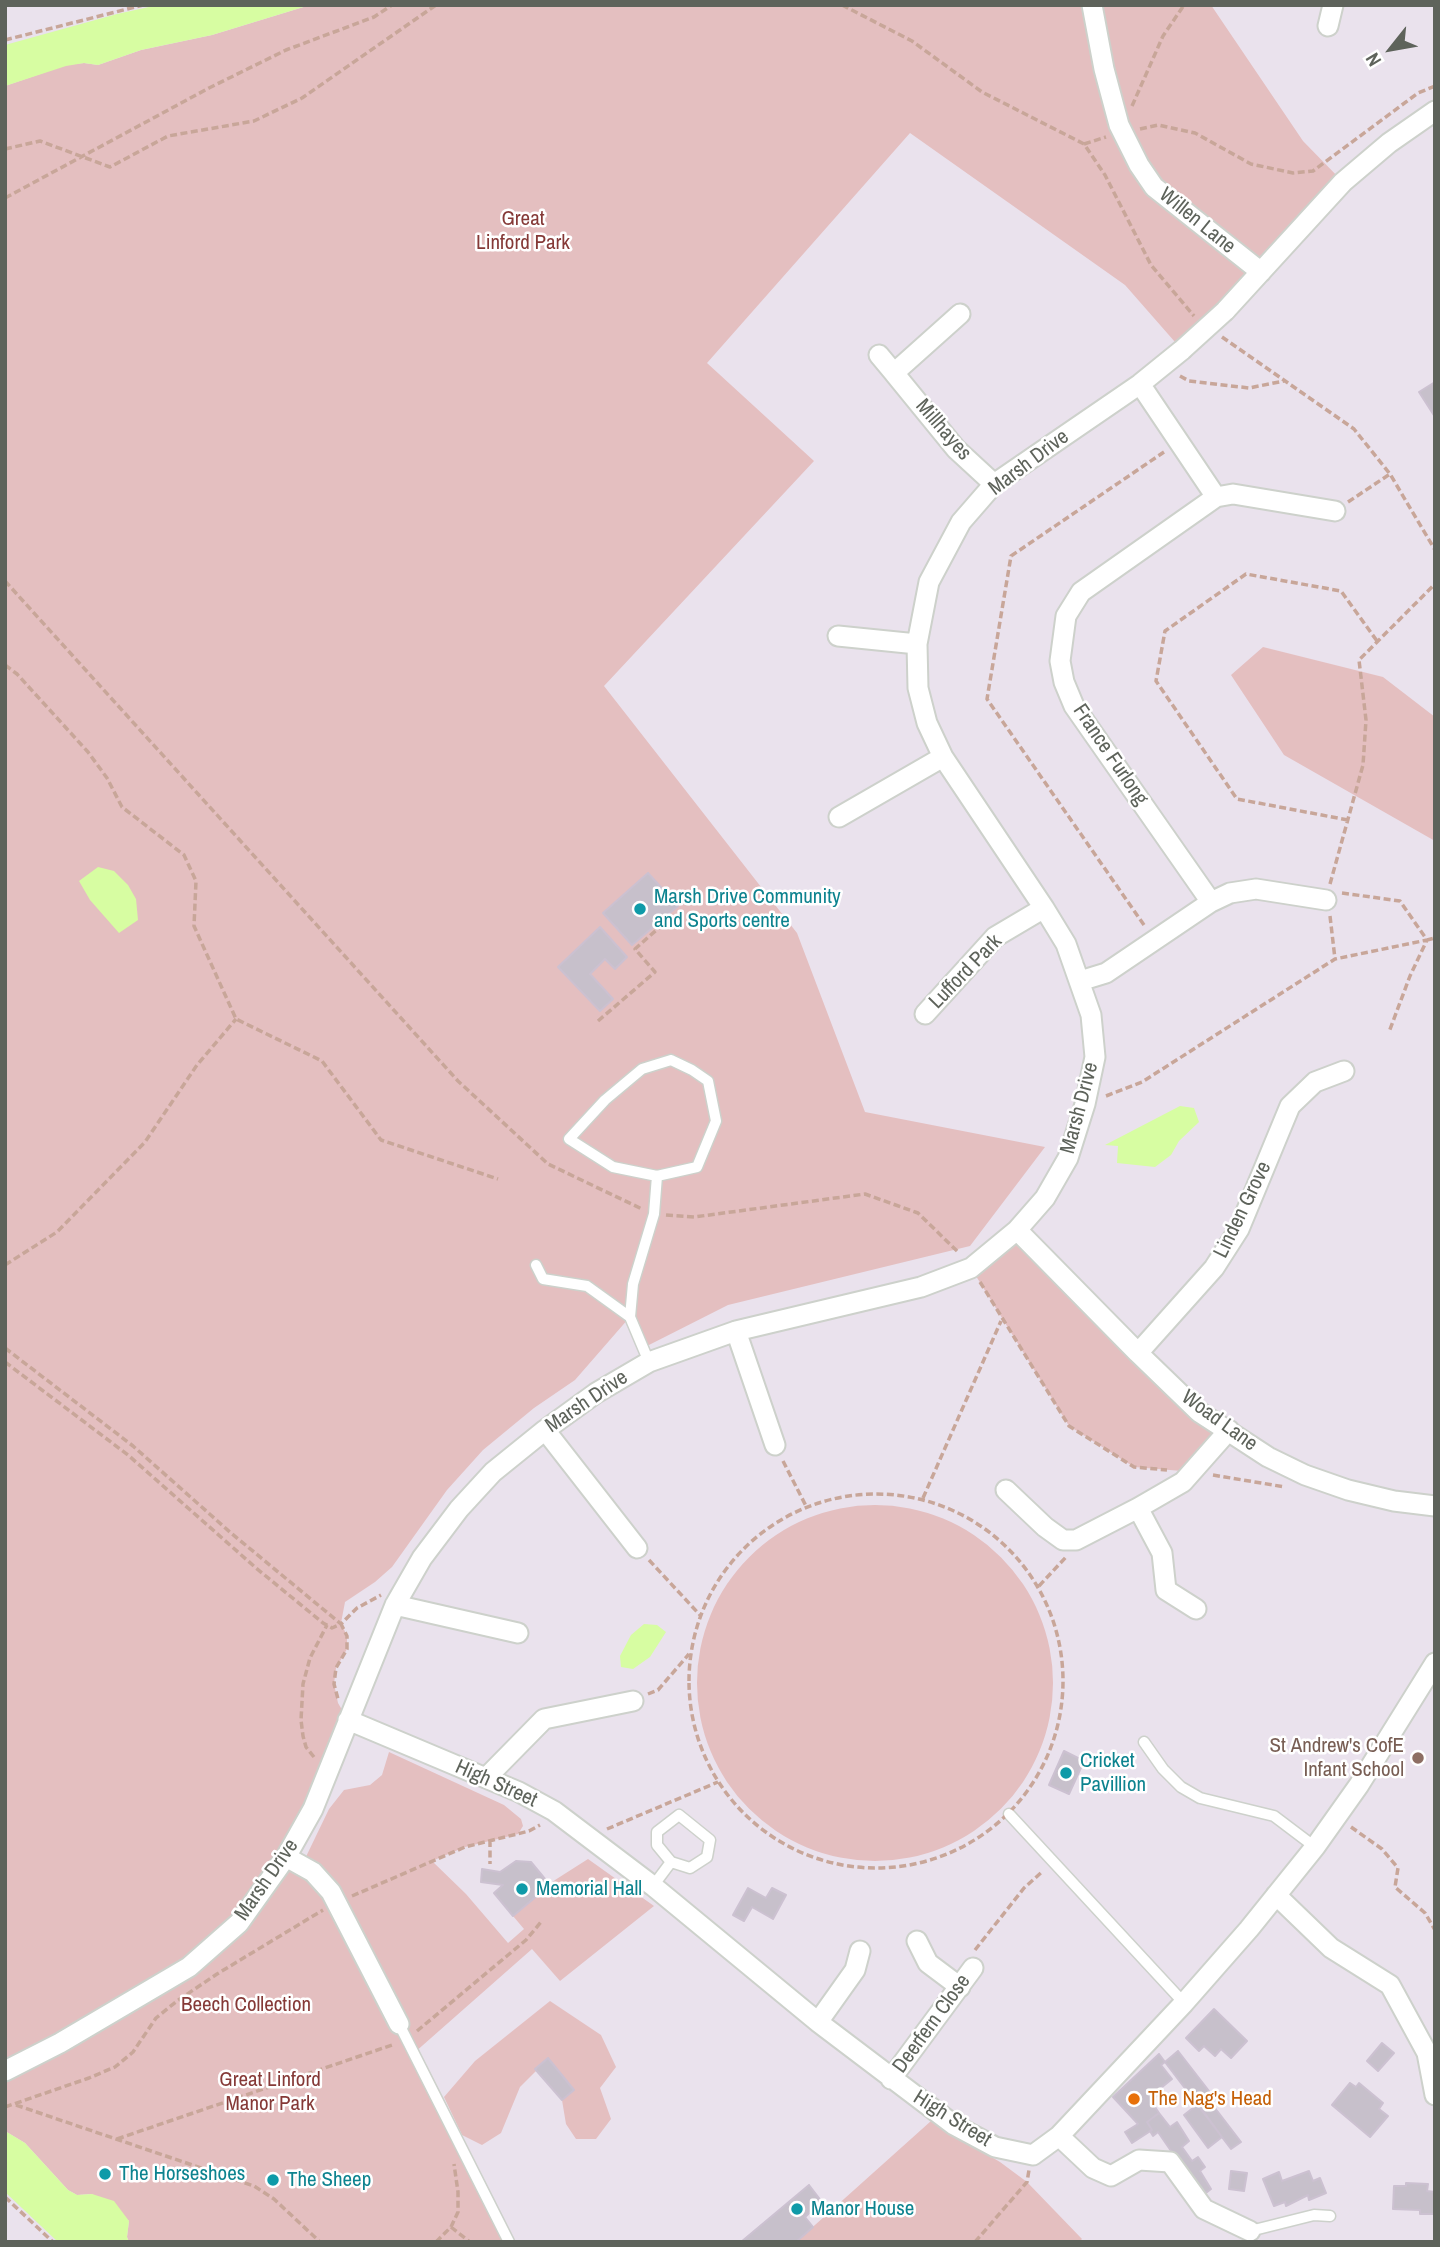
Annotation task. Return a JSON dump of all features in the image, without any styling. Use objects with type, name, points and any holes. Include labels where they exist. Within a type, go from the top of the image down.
[{"type":"street","name":"Willen Lane","points":[[1092,5],[1104,69],[1120,129],[1139,165],[1154,187],[1261,272]]},
{"type":"street","points":[[1328,26],[1333,5]]},
{"type":"street","name":"Marsh Drive","points":[[5,2071],[72,2036],[189,1967],[239,1923],[286,1857],[313,1809],[399,1599],[422,1558],[493,1472],[596,1393],[649,1362],[736,1331],[921,1287],[971,1268],[1017,1230],[1045,1198],[1068,1158],[1085,1104],[1096,1056],[1091,1015],[1066,944],[943,757],[927,723],[918,688],[917,644],[929,582],[961,523],[994,484],[1140,384],[1182,350],[1225,311],[1343,182],[1389,143],[1434,114]]},
{"type":"street","points":[[894,373],[960,314]]},
{"type":"street","name":"Millhayes","points":[[879,355],[956,449],[994,484]]},
{"type":"street","points":[[1140,384],[1216,497],[1233,494],[1335,511]]},
{"type":"street","name":"France Furlong","points":[[1211,902],[1074,706],[1064,682],[1060,661],[1066,616],[1081,592],[1216,497]]},
{"type":"street","points":[[838,636],[917,644]]},
{"type":"street","points":[[839,817],[943,757]]},
{"type":"street","points":[[1080,981],[1106,973],[1211,902],[1230,893],[1256,889],[1327,895]]},
{"type":"street","name":"Lufford Park","points":[[925,1014],[995,937],[1044,908]]},
{"type":"street","name":"Linden Grove","points":[[1138,1353],[1214,1268],[1239,1229],[1290,1106],[1315,1082],[1344,1071]]},
{"type":"street","name":"Woad Lane","points":[[1017,1230],[1199,1412],[1268,1457],[1306,1475],[1348,1490],[1394,1501],[1435,1506]]},
{"type":"street","points":[[736,1331],[775,1445]]},
{"type":"street","points":[[545,1430],[637,1548]]},
{"type":"street","points":[[1006,1490],[1063,1540],[1076,1540],[1183,1482],[1229,1430]]},
{"type":"street","points":[[1138,1508],[1161,1553],[1166,1590],[1196,1609]]},
{"type":"street","points":[[399,1599],[518,1633]]},
{"type":"street","name":"High Street","points":[[348,1720],[519,1792],[554,1811],[653,1886],[891,2079],[954,2124],[995,2147],[1033,2155],[1059,2136],[1184,2003],[1276,1895],[1359,1786],[1435,1663]]},
{"type":"street","points":[[486,1778],[544,1719],[634,1701]]},
{"type":"street","points":[[286,1857],[313,1872],[337,1902],[403,2032]]},
{"type":"street","points":[[1276,1895],[1331,1948],[1391,1986],[1427,2053],[1435,2095]]},
{"type":"street","points":[[917,1941],[928,1963],[960,1987]]},
{"type":"street","points":[[818,2022],[855,1970],[860,1951]]},
{"type":"street","name":"Deerfern Close","points":[[891,2079],[973,1968]]},
{"type":"street","points":[[1059,2136],[1093,2168],[1111,2176],[1139,2160],[1170,2162],[1204,2208],[1250,2231]]},
{"type":"lane","points":[[671,1060],[708,1081],[716,1121],[697,1167],[657,1176],[612,1167],[569,1139],[605,1100],[642,1069],[671,1060]]},
{"type":"lane","points":[[649,1362],[630,1317],[633,1284],[653,1214],[657,1176]]},
{"type":"lane","points":[[536,1265],[543,1279],[587,1286],[630,1317]]},
{"type":"lane","points":[[1144,1742],[1163,1769],[1181,1787],[1200,1798],[1274,1816],[1315,1847]]},
{"type":"lane","points":[[1009,1814],[1184,2003]]},
{"type":"lane","points":[[679,1815],[710,1840],[707,1857],[690,1868],[671,1862],[657,1845],[657,1832],[679,1815]]},
{"type":"lane","points":[[653,1886],[671,1862]]},
{"type":"lane","points":[[403,2032],[509,2242]]},
{"type":"lane","points":[[1250,2231],[1314,2215],[1330,2216]]},
{"type":"path","points":[[5,40],[123,7],[143,5]]},
{"type":"path","points":[[5,198],[220,82],[286,50],[374,17],[392,5]]},
{"type":"path","points":[[5,149],[40,141],[110,167],[168,136],[254,121],[302,98],[436,5]]},
{"type":"path","points":[[842,5],[912,41],[982,92],[1084,144],[1105,175],[1151,265],[1189,312],[1198,319]]},
{"type":"path","points":[[1120,129],[1163,36],[1184,5]]},
{"type":"path","points":[[1120,129],[1158,125],[1195,133],[1251,164],[1293,173],[1313,171],[1418,93],[1435,86]]},
{"type":"path","points":[[1217,334],[1354,429],[1390,474],[1435,550]]},
{"type":"path","points":[[1164,365],[1189,381],[1249,388],[1284,381]]},
{"type":"path","points":[[1335,511],[1390,474]]},
{"type":"path","points":[[1348,820],[1237,799],[1156,681],[1166,631],[1246,574],[1341,591],[1377,641]]},
{"type":"path","points":[[5,581],[458,1081],[548,1164],[653,1214],[694,1217],[865,1194],[918,1213],[953,1245],[971,1268],[1069,1426],[1134,1467],[1194,1472],[1289,1488]]},
{"type":"path","points":[[1335,959],[1327,895],[1363,765],[1366,720],[1359,660],[1435,584]]},
{"type":"path","points":[[5,665],[17,674],[88,752],[107,778],[122,807],[184,855],[196,881],[194,926],[236,1019],[322,1062],[382,1140],[498,1180]]},
{"type":"path","points":[[1327,895],[1400,901],[1427,940]]},
{"type":"path","points":[[598,1021],[655,972],[635,949],[662,925]]},
{"type":"path","points":[[1085,1104],[1142,1082],[1335,959],[1435,938]]},
{"type":"path","points":[[1389,1032],[1427,940]]},
{"type":"path","points":[[5,1265],[57,1232],[145,1142],[197,1065],[236,1019]]},
{"type":"path","points":[[923,1499],[1002,1320]]},
{"type":"path","points":[[5,1348],[132,1446],[302,1593],[341,1623],[347,1649],[336,1668],[334,1684],[338,1703],[348,1720]]},
{"type":"path","points":[[5,1362],[128,1455],[256,1568],[327,1625],[332,1628],[341,1623],[374,1597],[388,1592],[399,1599]]},
{"type":"path","points":[[775,1445],[806,1506]]},
{"type":"path","points":[[864,1493],[923,1499],[969,1517],[1008,1547],[1039,1586],[1061,1644],[1063,1705],[1045,1765],[1009,1814],[964,1847],[912,1866],[856,1868],[802,1853],[755,1824],[718,1782],[699,1741],[689,1697],[691,1652],[700,1615],[724,1570],[761,1532],[806,1506],[864,1493]]},
{"type":"path","points":[[637,1548],[700,1615]]},
{"type":"path","points":[[327,1625],[310,1658],[303,1684],[301,1720],[306,1747],[316,1760],[329,1770]]},
{"type":"path","points":[[634,1701],[658,1690],[691,1652]]},
{"type":"path","points":[[588,1837],[718,1782]]},
{"type":"path","points":[[5,2107],[115,2067],[133,2052],[156,2018],[177,2000],[337,1902],[465,1847],[529,1831],[540,1825],[554,1811]]},
{"type":"path","points":[[1336,1816],[1382,1849],[1398,1868],[1395,1887],[1425,1913],[1435,1930]]},
{"type":"path","points":[[490,1840],[490,1864]]},
{"type":"path","points":[[973,1968],[967,1960],[1024,1888],[1053,1862]]},
{"type":"path","points":[[117,2139],[403,2032],[526,1940],[541,1922]]},
{"type":"path","points":[[14,2104],[254,2186],[274,2199],[320,2242]]},
{"type":"path","points":[[436,2242],[452,2227],[458,2212],[451,2127]]},
{"type":"path","points":[[975,2242],[1027,2182]]},
{"type":"path","points":[[5,2197],[53,2242]]},
{"type":"path","points":[[452,2227],[470,2242]]},
{"type":"green space","points":[[310,5],[1211,5],[1303,141],[1343,182],[1182,350],[1125,285],[910,133],[707,363],[814,461],[604,686],[797,933],[865,1112],[1045,1147],[970,1246],[728,1305],[643,1348],[629,1318],[575,1380],[534,1408],[483,1450],[447,1490],[392,1567],[345,1602],[341,1623],[347,1636],[347,1649],[336,1668],[334,1684],[338,1703],[348,1720],[286,1856],[302,1865],[329,1809],[344,1790],[370,1785],[382,1775],[389,1752],[504,1805],[521,1819],[523,1826],[518,1834],[465,1847],[432,1861],[466,1894],[508,1943],[524,1929],[513,1916],[555,1880],[588,1859],[654,1906],[560,1981],[532,1949],[414,2053],[510,2242],[129,2242],[129,2221],[92,2194],[77,2195],[68,2190],[25,2143],[5,2131],[5,86],[66,65],[98,65],[141,50],[212,35]]},
{"type":"green space","points":[[1263,647],[1383,677],[1435,717],[1435,841],[1284,755],[1231,675]]},
{"type":"green space","points":[[1017,1230],[1229,1430],[1194,1472],[1134,1467],[1069,1426],[971,1268]]},
{"type":"green space","points":[[875,1505],[910,1508],[943,1518],[974,1535],[1001,1557],[1023,1584],[1040,1615],[1050,1648],[1053,1683],[1050,1718],[1040,1751],[1023,1782],[1001,1809],[974,1831],[943,1848],[910,1858],[875,1861],[840,1858],[807,1848],[776,1831],[749,1809],[727,1782],[710,1751],[700,1718],[697,1683],[700,1648],[710,1615],[727,1584],[749,1557],[776,1535],[807,1518],[840,1508]]},
{"type":"green space","points":[[550,2001],[601,2035],[616,2067],[600,2088],[611,2119],[596,2139],[576,2139],[566,2124],[562,2100],[574,2089],[548,2059],[520,2087],[501,2133],[482,2145],[462,2135],[444,2097],[475,2061]]},
{"type":"green space","points":[[931,2121],[1000,2162],[1027,2182],[1082,2239],[1079,2242],[796,2242]]},
{"type":"shaded area","points":[[158,5],[310,5],[212,35],[141,50],[98,65],[84,63],[66,66],[5,86],[5,45]]},
{"type":"shaded area","points":[[98,867],[114,871],[128,885],[136,899],[138,920],[119,933],[90,900],[79,881]]},
{"type":"shaded area","points":[[1180,1106],[1194,1108],[1199,1122],[1179,1141],[1171,1155],[1155,1167],[1117,1163],[1118,1146],[1105,1145]]},
{"type":"shaded area","points":[[644,1624],[657,1625],[666,1632],[650,1657],[633,1669],[621,1667],[620,1656],[631,1635]]},
{"type":"shaded area","points":[[5,2131],[25,2143],[68,2190],[77,2195],[92,2194],[114,2201],[129,2221],[129,2242],[58,2242],[5,2192]]},
{"type":"building","points":[[1435,382],[1435,417],[1419,392]]},
{"type":"building","name":"Marsh Drive Community and Sports centre","points":[[648,873],[678,906],[632,945],[603,913]]},
{"type":"building","name":"Marsh Drive Community and Sports centre","points":[[600,927],[627,957],[615,969],[605,959],[590,974],[613,999],[600,1011],[558,967]]},
{"type":"building","name":"Cricket Pavillion","points":[[1064,1751],[1084,1761],[1069,1794],[1049,1785]]},
{"type":"building","name":"Memorial Hall","points":[[516,1861],[531,1862],[550,1885],[513,1916],[494,1893],[503,1885],[481,1882],[482,1869],[500,1872]]},
{"type":"building","points":[[748,1888],[766,1898],[772,1888],[786,1895],[773,1919],[752,1907],[744,1921],[733,1915]]},
{"type":"building","points":[[1214,2009],[1247,2041],[1231,2058],[1221,2049],[1215,2056],[1204,2046],[1199,2051],[1186,2038]]},
{"type":"building","points":[[1382,2043],[1394,2053],[1378,2071],[1367,2061]]},
{"type":"building","points":[[1178,2051],[1209,2091],[1205,2095],[1241,2142],[1231,2149],[1165,2062]]},
{"type":"building","name":"The Nag's Head","points":[[1159,2054],[1165,2062],[1161,2065],[1172,2079],[1156,2092],[1158,2095],[1151,2101],[1159,2113],[1147,2122],[1152,2130],[1132,2143],[1125,2132],[1138,2124],[1113,2097]]},
{"type":"building","points":[[548,2058],[574,2090],[562,2100],[535,2069]]},
{"type":"building","points":[[1350,2083],[1356,2087],[1359,2083],[1383,2103],[1379,2109],[1388,2116],[1370,2137],[1332,2105]]},
{"type":"building","points":[[1198,2104],[1222,2137],[1208,2148],[1184,2115]]},
{"type":"building","points":[[1159,2113],[1170,2127],[1177,2122],[1189,2141],[1182,2147],[1192,2161],[1198,2157],[1205,2167],[1200,2171],[1211,2189],[1202,2196],[1158,2132],[1153,2136],[1150,2131],[1152,2130],[1147,2122]]},
{"type":"building","points":[[1231,2171],[1247,2173],[1244,2191],[1229,2189]]},
{"type":"building","points":[[1309,2171],[1313,2181],[1320,2178],[1326,2193],[1309,2200],[1308,2195],[1286,2206],[1285,2202],[1274,2206],[1263,2179],[1279,2172],[1282,2181]]},
{"type":"building","points":[[1406,2183],[1428,2184],[1427,2191],[1435,2192],[1435,2214],[1420,2214],[1420,2210],[1393,2209],[1394,2186],[1406,2186]]},
{"type":"building","name":"Manor House","points":[[809,2185],[822,2202],[805,2217],[813,2227],[796,2242],[741,2242]]},
{"type":"place","name":"Marsh Drive Community and Sports centre","points":[[640,909]]},
{"type":"place","name":"St Andrew's CofE Infant School","points":[[1418,1758]]},
{"type":"place","name":"Cricket Pavillion","points":[[1066,1773]]},
{"type":"place","name":"Memorial Hall","points":[[522,1889]]},
{"type":"place","name":"The Nag's Head","points":[[1134,2099]]},
{"type":"place","name":"The Horseshoes","points":[[105,2174]]},
{"type":"place","name":"The Sheep","points":[[273,2180]]},
{"type":"place","name":"Manor House","points":[[797,2209]]},
{"type":"park label","name":"Great Linford Park","points":[[523,231]]},
{"type":"park label","name":"Beech Collection","points":[[246,2005]]},
{"type":"park label","name":"Great Linford Manor Park","points":[[270,2092]]}]
